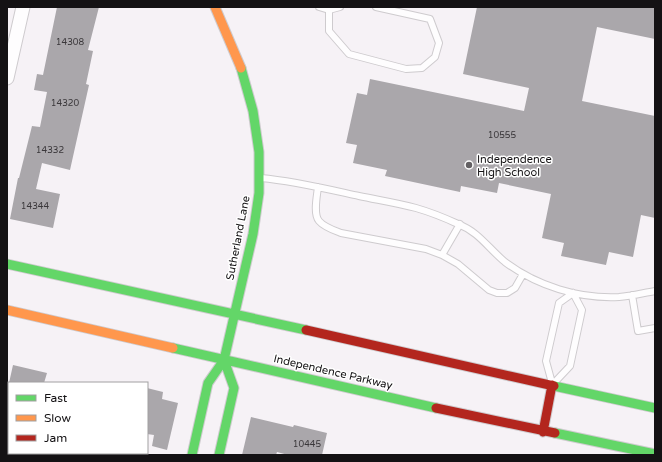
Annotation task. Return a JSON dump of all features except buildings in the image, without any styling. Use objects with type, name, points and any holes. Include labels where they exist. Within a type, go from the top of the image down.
[{"type":"main road","name":"Sutherland Lane","points":[[192,455],[208,383],[224,360],[253,234],[258,200],[259,152],[253,111],[237,58],[215,7]]},
{"type":"main road","points":[[7,264],[655,408]]},
{"type":"main road","name":"Independence Parkway","points":[[7,310],[544,432],[655,454]]},
{"type":"main road","points":[[218,455],[234,388],[224,360]]},
{"type":"main road","points":[[544,432],[552,385]]},
{"type":"street","points":[[7,78],[12,34],[23,7]]},
{"type":"lane","points":[[319,7],[330,10],[340,7]]},
{"type":"lane","points":[[330,10],[329,31],[349,54],[406,69],[422,68],[435,58],[440,43],[430,19],[376,7]]},
{"type":"lane","points":[[259,178],[318,187],[416,208],[460,224],[480,237],[498,256],[523,274],[547,285],[574,293],[608,297],[655,291]]},
{"type":"lane","points":[[318,187],[316,210],[318,220],[328,228],[426,249],[442,255],[458,264],[488,290],[496,293],[506,293],[515,288],[523,274]]},
{"type":"lane","points":[[442,255],[460,224]]},
{"type":"lane","points":[[552,385],[546,361],[559,303],[574,293]]},
{"type":"lane","points":[[552,385],[570,366],[582,310],[574,293]]},
{"type":"lane","points":[[632,295],[638,331],[655,328]]},
{"type":"traffic: fast","points":[[192,455],[208,383],[224,360],[253,234],[259,193],[259,152],[253,111],[241,68]]},
{"type":"traffic: fast","points":[[7,264],[306,330]]},
{"type":"traffic: fast","points":[[173,348],[436,408]]},
{"type":"traffic: fast","points":[[219,455],[234,388],[224,360]]},
{"type":"traffic: fast","points":[[554,386],[655,408]]},
{"type":"traffic: fast","points":[[555,433],[655,454]]},
{"type":"traffic: slow","points":[[215,7],[241,68]]},
{"type":"traffic: slow","points":[[7,310],[173,348]]},
{"type":"traffic: jam","points":[[306,330],[554,386]]},
{"type":"traffic: jam","points":[[543,432],[552,385]]},
{"type":"traffic: jam","points":[[436,408],[555,433]]},
{"type":"place","name":"Independence High School","points":[[469,165]]}]
